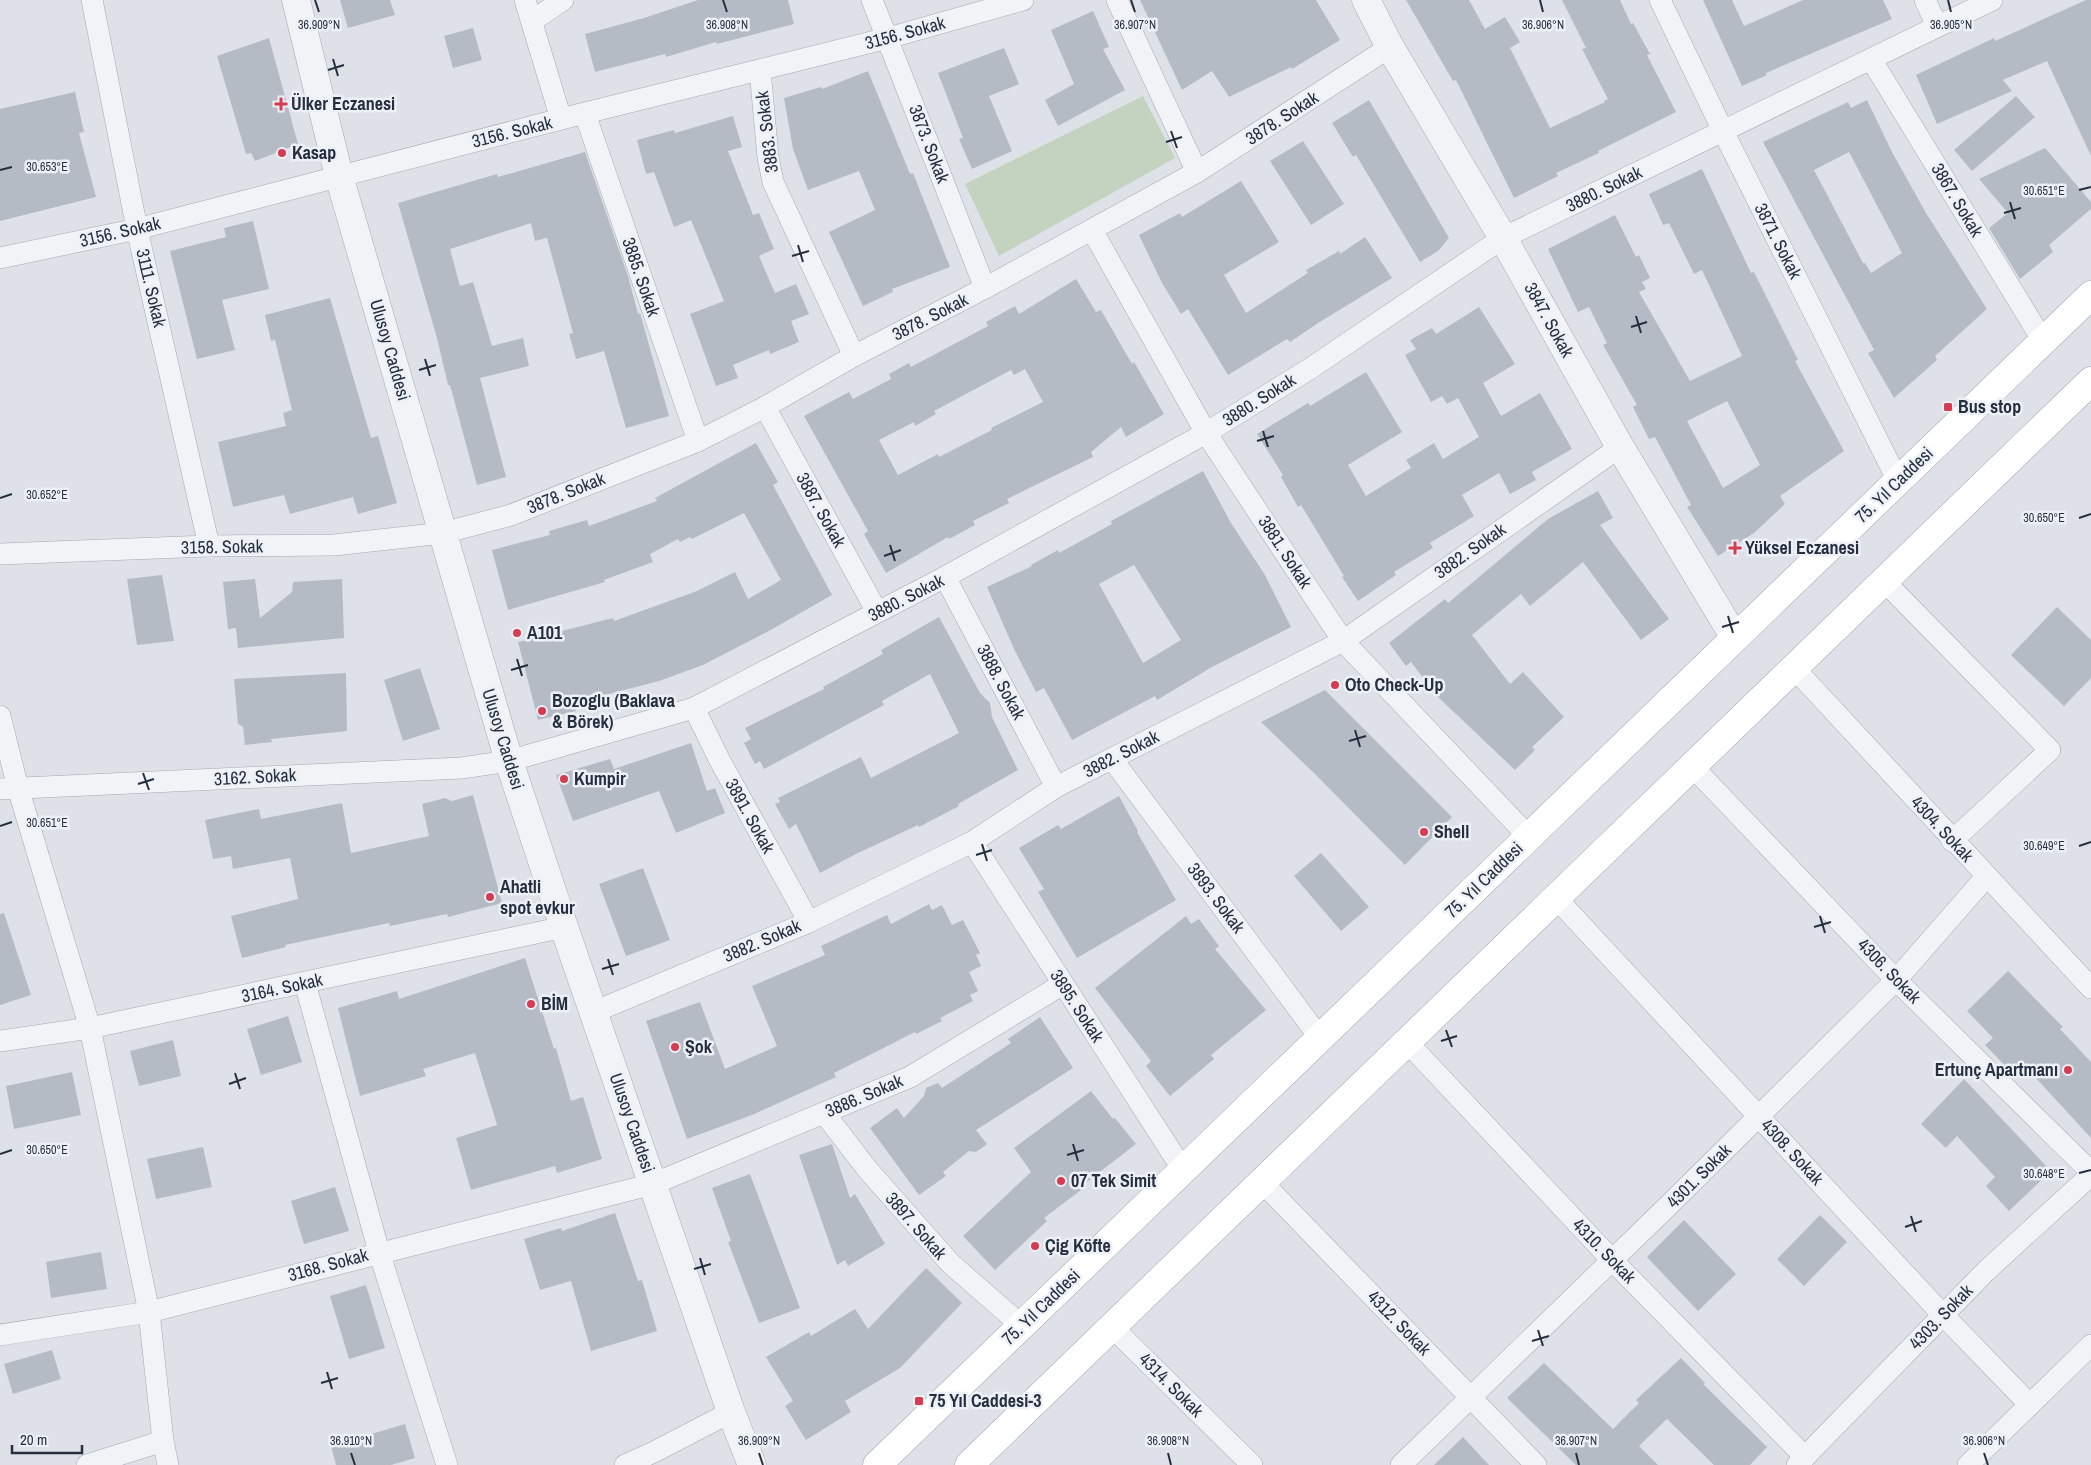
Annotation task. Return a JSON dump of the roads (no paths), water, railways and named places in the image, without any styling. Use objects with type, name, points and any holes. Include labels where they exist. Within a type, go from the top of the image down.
[{"type":"main road","name":"75. Yıl Caddesi","points":[[877,1465],[2091,295]]},
{"type":"main road","points":[[979,1462],[1112,1326],[2091,381]]},
{"type":"street","name":"3111. Sokak","points":[[92,0],[137,229],[209,546]]},
{"type":"street","name":"Ulusoy Caddesi","points":[[296,0],[339,176],[509,760],[564,927],[731,1412],[752,1465]]},
{"type":"street","points":[[526,0],[561,119]]},
{"type":"street","points":[[532,21],[562,0]]},
{"type":"street","name":"3873. Sokak","points":[[872,0],[985,288]]},
{"type":"street","name":"3156. Sokak","points":[[0,258],[137,229],[561,119],[888,38],[1023,0]]},
{"type":"street","points":[[1117,0],[1197,172]]},
{"type":"street","name":"3847. Sokak","points":[[1366,0],[1390,48],[1503,238],[1620,447],[1735,638]]},
{"type":"street","name":"3871. Sokak","points":[[1660,0],[1723,131],[1898,481]]},
{"type":"street","points":[[1925,0],[1937,26]]},
{"type":"street","name":"3880. Sokak","points":[[509,760],[694,708],[945,577],[1206,433],[1311,368],[1503,238],[1992,0]]},
{"type":"street","name":"3878. Sokak","points":[[443,533],[511,514],[698,441],[765,407],[854,356],[985,288],[1197,172],[1390,48]]},
{"type":"street","name":"3867. Sokak","points":[[1871,59],[2043,341]]},
{"type":"street","name":"3883. Sokak","points":[[760,70],[768,157],[773,182],[854,356]]},
{"type":"street","name":"3885. Sokak","points":[[585,114],[698,441]]},
{"type":"street","name":"3881. Sokak","points":[[1092,230],[1206,433],[1343,641],[1529,837]]},
{"type":"street","name":"3887. Sokak","points":[[765,407],[877,612]]},
{"type":"street","name":"3882. Sokak","points":[[594,1012],[809,922],[972,842],[1056,787],[1343,641],[1620,447]]},
{"type":"street","name":"3158. Sokak","points":[[0,554],[209,546],[334,545],[443,533]]},
{"type":"street","name":"3888. Sokak","points":[[945,577],[1056,787]]},
{"type":"street","points":[[1884,581],[2050,750],[1952,841]]},
{"type":"street","name":"4304. Sokak","points":[[1794,668],[1952,841],[2091,988]]},
{"type":"street","name":"3891. Sokak","points":[[694,708],[720,761],[809,922]]},
{"type":"street","points":[[0,716],[9,789],[90,1028],[149,1312],[163,1441],[168,1465]]},
{"type":"street","name":"3893. Sokak","points":[[1112,759],[1320,1038]]},
{"type":"street","name":"3162. Sokak","points":[[9,789],[462,768],[509,760]]},
{"type":"street","name":"4306. Sokak","points":[[1692,766],[1896,980],[2091,1173]]},
{"type":"street","name":"3895. Sokak","points":[[972,842],[1183,1170]]},
{"type":"street","name":"4301. Sokak","points":[[1401,1465],[1896,980],[1986,876]]},
{"type":"street","name":"4308. Sokak","points":[[1556,898],[1943,1315],[2030,1405]]},
{"type":"street","name":"3164. Sokak","points":[[0,1041],[90,1028],[564,927]]},
{"type":"street","points":[[305,983],[378,1252],[447,1465]]},
{"type":"street","name":"3886. Sokak","points":[[653,1184],[910,1076],[1063,984]]},
{"type":"street","name":"4310. Sokak","points":[[1408,1042],[1801,1461]]},
{"type":"street","name":"3897. Sokak","points":[[824,1113],[868,1170],[950,1263],[1022,1326]]},
{"type":"street","name":"4303. Sokak","points":[[1801,1461],[1986,1272],[2091,1173]]},
{"type":"street","name":"4312. Sokak","points":[[1262,1182],[1536,1465]]},
{"type":"street","name":"3168. Sokak","points":[[0,1335],[149,1312],[378,1252],[653,1184]]},
{"type":"street","name":"4314. Sokak","points":[[1112,1326],[1252,1465]]},
{"type":"street","points":[[1968,1465],[2091,1345]]},
{"type":"street","points":[[625,1465],[731,1412]]},
{"type":"street","points":[[87,1465],[163,1441]]},
{"type":"place","name":"Ülker Eczanesi","points":[[281,104]]},
{"type":"place","name":"Kasap","points":[[282,153]]},
{"type":"place","name":"Bus stop","points":[[1948,407]]},
{"type":"place","name":"Yüksel Eczanesi","points":[[1735,548]]},
{"type":"place","name":"A101","points":[[517,633]]},
{"type":"place","name":"Oto Check-Up","points":[[1335,685]]},
{"type":"place","name":"Bozoglu (Baklava & Börek)","points":[[542,711]]},
{"type":"place","name":"Kumpir","points":[[564,779]]},
{"type":"place","name":"Shell","points":[[1424,832]]},
{"type":"place","name":"Ahatli spot evkur","points":[[490,897]]},
{"type":"place","name":"BİM","points":[[531,1004]]},
{"type":"place","name":"Şok","points":[[675,1047]]},
{"type":"place","name":"Ertunç Apartmanı","points":[[2068,1070]]},
{"type":"place","name":"07 Tek Simit","points":[[1061,1181]]},
{"type":"place","name":"Çig Köfte","points":[[1035,1246]]},
{"type":"place","name":"75 Yıl Caddesi-3","points":[[919,1401]]}]
